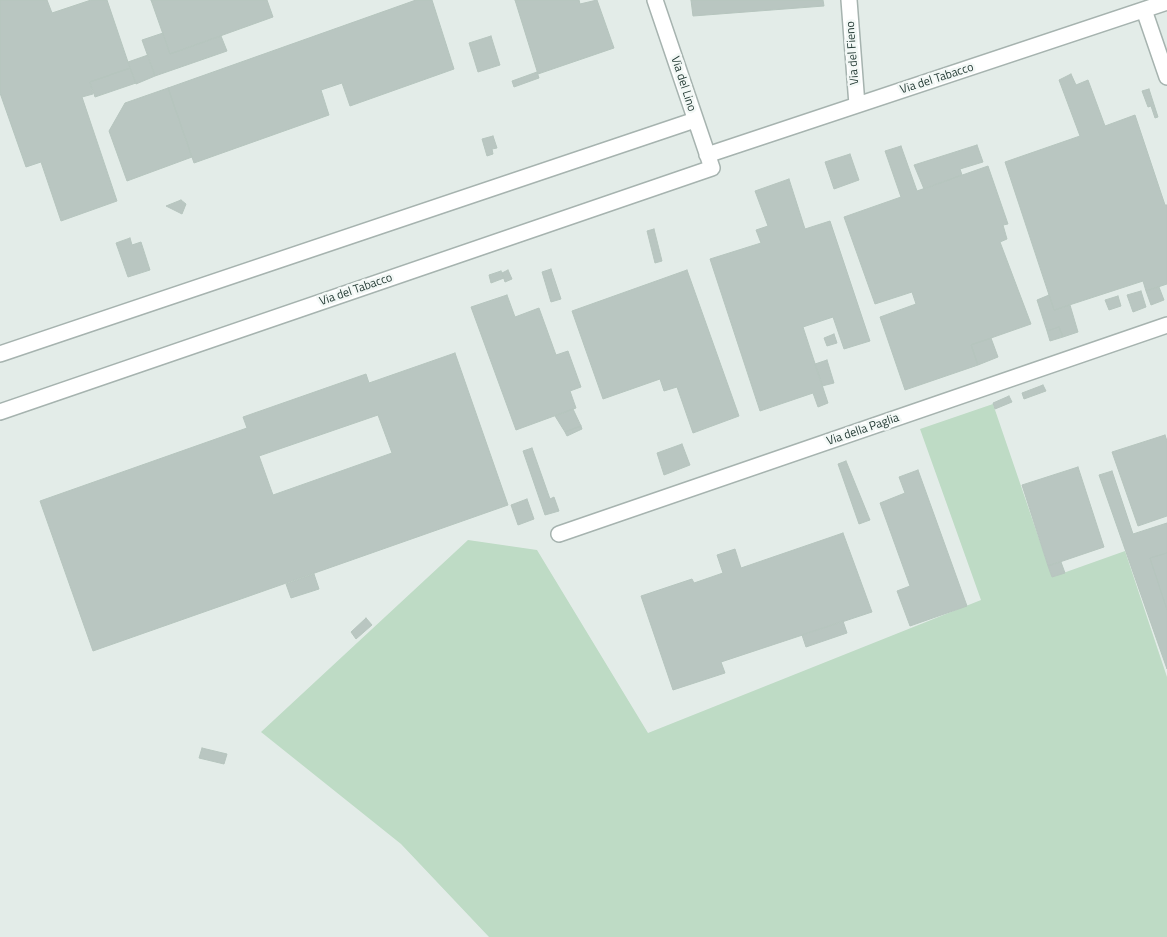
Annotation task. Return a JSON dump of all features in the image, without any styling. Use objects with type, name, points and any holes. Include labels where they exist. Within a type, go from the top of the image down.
[{"type":"street","name":"Via del Lino","points":[[655,0],[709,162]]},
{"type":"street","name":"Via del Fieno","points":[[849,0],[857,105]]},
{"type":"street","name":"Via del Tabacco","points":[[0,412],[709,162],[857,105],[1167,2]]},
{"type":"street","points":[[1144,10],[1167,77]]},
{"type":"street","points":[[0,354],[695,120]]},
{"type":"street","name":"Via della Paglia","points":[[559,534],[1167,325]]},
{"type":"green space","points":[[993,404],[1052,577],[1125,551],[1167,677],[1167,937],[489,937],[401,844],[261,732],[468,540],[537,550],[648,733],[981,600],[920,429]]},
{"type":"building","points":[[0,0],[47,0],[52,13],[91,0],[107,0],[130,68],[90,82],[93,94],[82,97],[117,201],[61,221],[41,162],[26,167],[0,93]]},
{"type":"building","points":[[151,0],[267,0],[273,17],[170,54]]},
{"type":"building","points":[[416,0],[432,0],[454,69],[350,106],[342,83],[321,90],[329,115],[194,163],[168,88]]},
{"type":"building","points":[[515,0],[579,0],[580,4],[597,0],[614,48],[538,74]]},
{"type":"building","points":[[691,0],[823,0],[824,6],[693,16]]},
{"type":"building","points":[[163,33],[170,54],[221,36],[227,51],[155,76],[142,40]]},
{"type":"building","points":[[491,36],[500,65],[478,72],[469,43]]},
{"type":"building","points":[[148,55],[155,76],[136,84],[128,62]]},
{"type":"building","points":[[130,68],[136,83],[95,97],[90,82]]},
{"type":"building","points":[[537,72],[539,78],[514,87],[512,81]]},
{"type":"building","points":[[1071,74],[1076,85],[1088,80],[1105,126],[1135,115],[1165,205],[1167,205],[1167,284],[1146,291],[1143,281],[1054,310],[1005,162],[1080,136],[1059,80]]},
{"type":"building","points":[[168,88],[192,157],[127,181],[109,131],[125,103]]},
{"type":"building","points":[[1149,89],[1158,117],[1155,118],[1151,106],[1148,107],[1142,91]]},
{"type":"building","points":[[493,136],[497,148],[492,149],[493,154],[487,156],[482,139]]},
{"type":"building","points":[[977,145],[983,162],[960,169],[962,175],[924,189],[914,165]]},
{"type":"building","points":[[901,146],[917,191],[988,166],[1008,224],[1003,225],[1007,239],[1000,242],[1031,324],[971,345],[978,365],[905,390],[880,317],[916,304],[912,292],[875,304],[844,217],[901,197],[885,151]]},
{"type":"building","points":[[850,154],[859,180],[834,189],[825,162]]},
{"type":"building","points":[[789,179],[805,229],[830,221],[870,341],[844,349],[833,317],[803,327],[828,403],[818,407],[813,393],[760,411],[710,259],[761,243],[756,230],[768,226],[755,191]]},
{"type":"building","points":[[181,200],[186,204],[182,214],[166,206]]},
{"type":"building","points":[[654,229],[662,261],[655,263],[647,231]]},
{"type":"building","points":[[130,238],[132,245],[141,242],[150,270],[128,277],[116,243]]},
{"type":"building","points":[[551,269],[561,299],[551,302],[542,272]]},
{"type":"building","points":[[508,270],[512,279],[505,282],[502,273]]},
{"type":"building","points":[[687,270],[739,416],[693,433],[677,387],[664,391],[660,379],[603,399],[572,311]]},
{"type":"building","points":[[501,271],[504,278],[491,283],[489,275]]},
{"type":"building","points":[[1159,287],[1164,300],[1151,305],[1146,291]]},
{"type":"building","points":[[1141,291],[1146,307],[1133,312],[1127,295]]},
{"type":"building","points":[[507,295],[515,317],[539,308],[556,355],[568,351],[581,387],[570,391],[576,408],[516,430],[471,307]]},
{"type":"building","points":[[1049,295],[1054,310],[1070,305],[1078,332],[1063,337],[1059,327],[1047,331],[1037,300]]},
{"type":"building","points":[[1118,296],[1121,306],[1109,310],[1105,300]]},
{"type":"building","points":[[1059,327],[1063,337],[1050,341],[1047,331]]},
{"type":"building","points":[[834,334],[837,343],[827,346],[824,338]]},
{"type":"building","points":[[991,338],[998,357],[978,365],[971,345]]},
{"type":"building","points":[[455,353],[508,505],[93,651],[40,501],[247,428],[243,417],[366,374],[369,383]],"holes":[[[378,415],[392,453],[273,495],[259,456]]]},
{"type":"building","points":[[827,360],[834,383],[822,386],[815,364]]},
{"type":"building","points":[[1043,385],[1046,391],[1024,399],[1022,393]]},
{"type":"building","points":[[1009,396],[1012,402],[995,409],[993,403]]},
{"type":"building","points":[[573,409],[581,426],[565,432],[555,416]]},
{"type":"building","points":[[581,426],[582,429],[567,436],[565,432]]},
{"type":"building","points":[[1165,435],[1167,441],[1167,516],[1138,526],[1112,452]]},
{"type":"building","points":[[682,444],[690,465],[664,475],[657,453]]},
{"type":"building","points":[[532,448],[550,499],[554,497],[559,511],[545,515],[523,451]]},
{"type":"building","points":[[846,461],[870,520],[859,524],[838,464]]},
{"type":"building","points":[[1078,467],[1104,547],[1048,566],[1022,485]]},
{"type":"building","points":[[918,470],[967,606],[910,626],[897,591],[910,586],[880,503],[905,493],[899,477]]},
{"type":"building","points":[[1112,471],[1133,534],[1167,523],[1167,553],[1150,558],[1167,610],[1167,669],[1099,475]]},
{"type":"building","points":[[527,499],[534,519],[518,525],[511,505]]},
{"type":"building","points":[[843,533],[872,612],[721,662],[725,673],[673,690],[641,596],[692,579],[694,583],[723,573],[717,555],[735,549],[741,568]]},
{"type":"building","points":[[1167,553],[1167,610],[1150,558]]},
{"type":"building","points":[[1061,562],[1065,573],[1052,577],[1048,566]]},
{"type":"building","points":[[314,574],[319,589],[291,598],[286,584]]},
{"type":"building","points":[[366,618],[372,625],[356,639],[351,632]]},
{"type":"building","points":[[843,621],[847,633],[806,647],[802,635]]},
{"type":"building","points":[[202,748],[227,754],[224,764],[199,758]]}]
